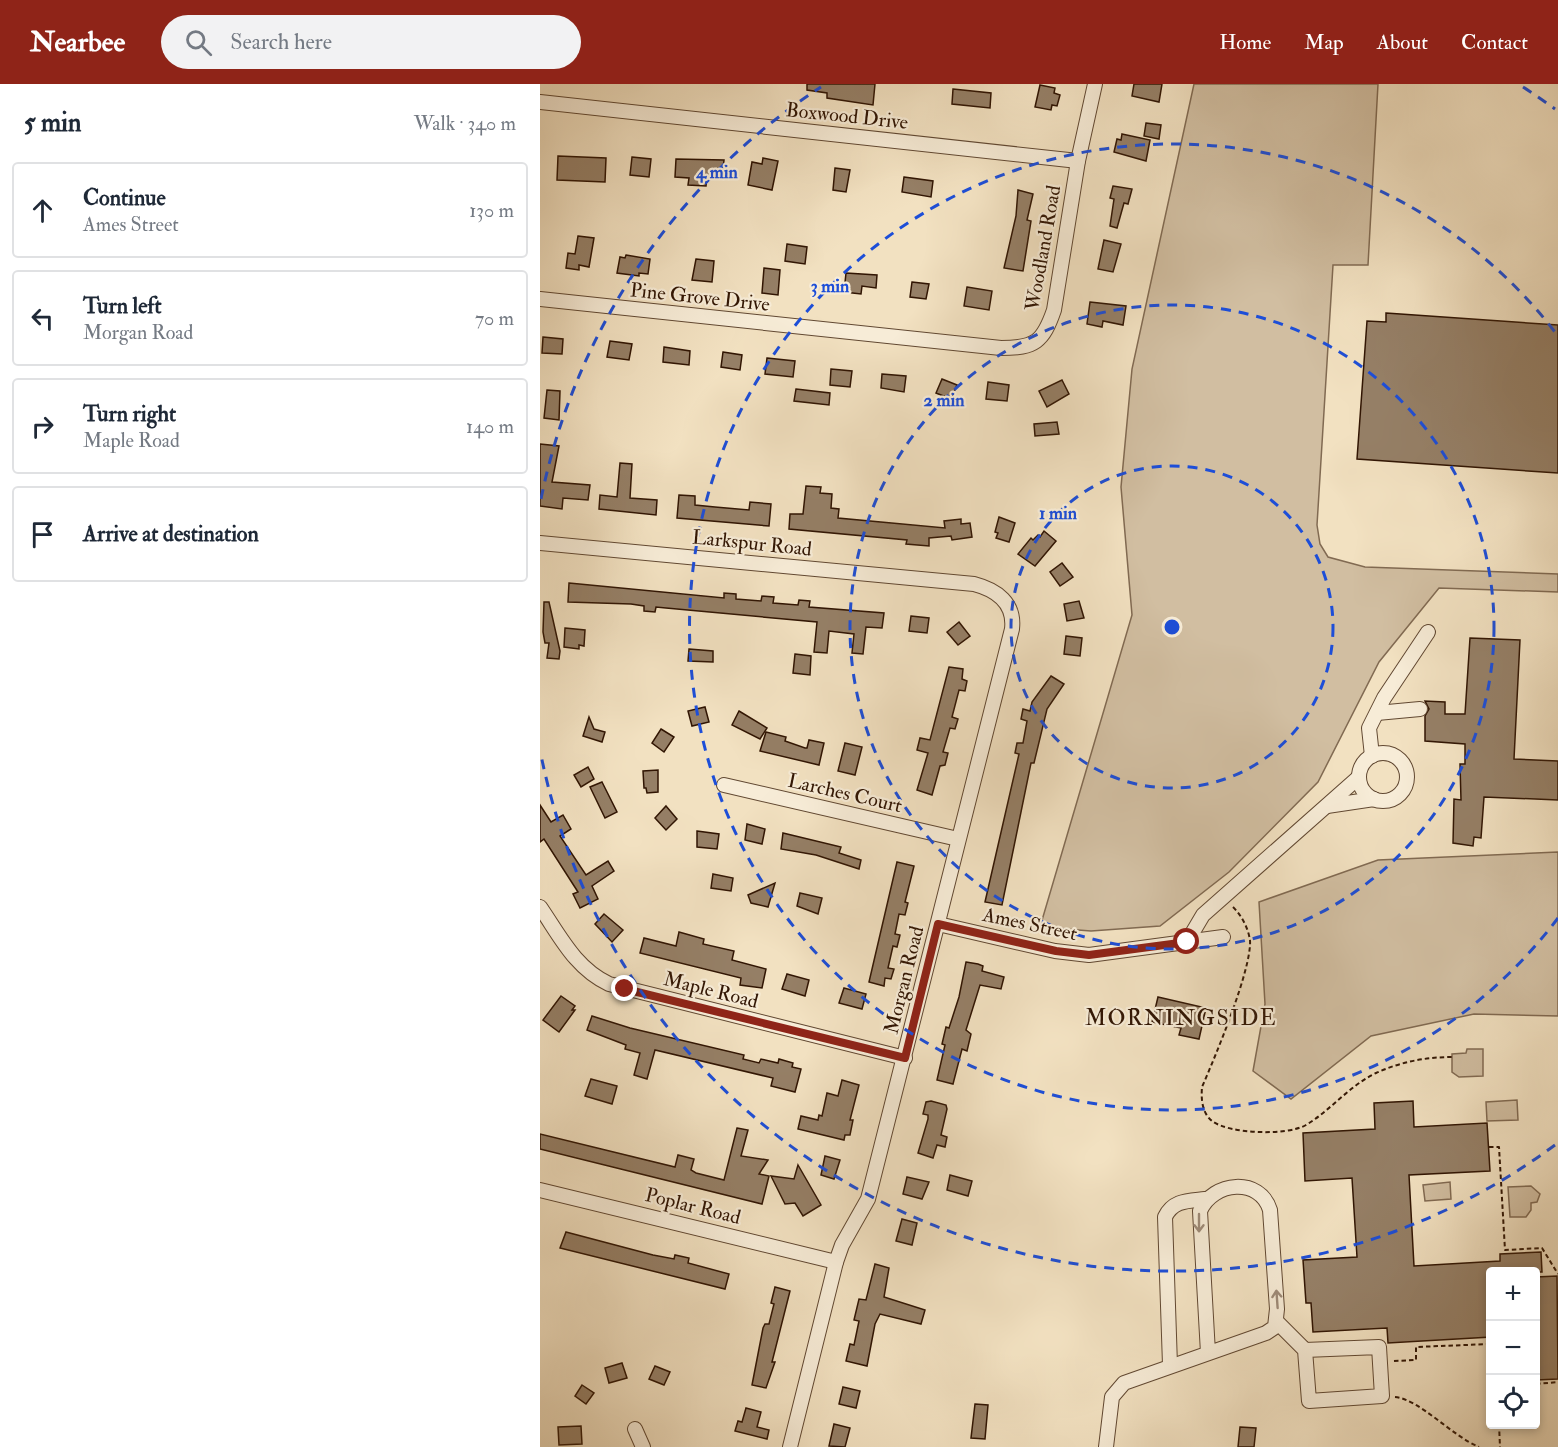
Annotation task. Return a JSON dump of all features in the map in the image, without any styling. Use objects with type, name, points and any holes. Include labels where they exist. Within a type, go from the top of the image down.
[{"type":"street","name":"Woodland Road","points":[[928,341],[1021,348],[1032,346],[1047,330],[1054,310],[1078,161],[1095,84]]},
{"type":"street","name":"Boxwood Drive","points":[[540,102],[1078,161]]},
{"type":"street","name":"Pine Grove Drive","points":[[540,299],[928,341]]},
{"type":"street","name":"Larkspur Road","points":[[540,543],[960,582]]},
{"type":"street","name":"Morgan Road","points":[[790,1447],[836,1262],[846,1238],[868,1199],[1012,623],[1012,614],[1003,598],[986,587],[960,582]]},
{"type":"street","points":[[1372,756],[1369,728],[1428,632]]},
{"type":"street","points":[[1377,713],[1420,709]]},
{"type":"street","points":[[1327,806],[1389,800],[1397,796],[1407,778],[1405,769],[1397,758],[1380,753],[1372,756],[1361,768],[1359,777],[1363,790],[1374,800]]},
{"type":"street","points":[[1187,942],[1203,915],[1359,777]]},
{"type":"street","name":"Larches Court","points":[[724,785],[958,839]]},
{"type":"street","name":"Maple Road","points":[[540,908],[568,950],[584,968],[609,984],[905,1058]]},
{"type":"street","name":"Ames Street","points":[[938,924],[1056,951],[1089,955],[1223,937]]},
{"type":"street","points":[[1106,1447],[1112,1397],[1124,1383],[1271,1330],[1277,1322],[1270,1210],[1267,1200],[1259,1192],[1248,1187],[1220,1189],[1205,1199],[1177,1203],[1169,1208],[1165,1217],[1170,1365]]},
{"type":"street","name":"Poplar Road","points":[[540,1190],[836,1262]]},
{"type":"street","points":[[1205,1199],[1199,1217],[1208,1353]]},
{"type":"street","points":[[1277,1322],[1305,1350],[1309,1401],[1382,1396],[1379,1347],[1305,1350]]},
{"type":"street","points":[[635,1429],[643,1447]]},
{"type":"path","points":[[1224,898],[1242,918],[1248,930],[1250,948],[1239,989],[1202,1087],[1202,1103],[1210,1120],[1224,1128],[1294,1130],[1306,1125],[1357,1083],[1376,1073],[1411,1062],[1452,1057]]},
{"type":"path","points":[[1489,1147],[1499,1147],[1505,1250],[1542,1248],[1558,1274]]},
{"type":"path","points":[[1380,1362],[1416,1360],[1416,1347],[1486,1344]]},
{"type":"path","points":[[1540,1384],[1558,1383]]},
{"type":"path","points":[[1382,1396],[1402,1398],[1411,1402],[1460,1439],[1479,1447]]},
{"type":"path","points":[[1499,1429],[1500,1447]]},
{"type":"shaded area","points":[[1194,84],[1378,84],[1368,265],[1333,265],[1317,525],[1320,544],[1328,557],[1365,567],[1558,574],[1558,592],[1439,588],[1379,662],[1318,782],[1229,872],[1160,926],[1091,931],[1040,927],[1132,615],[1121,487],[1132,369]]},
{"type":"shaded area","points":[[1558,852],[1558,1016],[1474,1014],[1371,1036],[1291,1099],[1253,1071],[1265,1004],[1259,902],[1378,860]]},
{"type":"shaded area","points":[[1467,1049],[1483,1049],[1483,1076],[1459,1077],[1452,1072],[1452,1054],[1466,1053]]},
{"type":"shaded area","points":[[1517,1100],[1518,1120],[1487,1121],[1486,1102]]},
{"type":"shaded area","points":[[1450,1182],[1451,1199],[1425,1201],[1423,1185]]},
{"type":"shaded area","points":[[1531,1186],[1540,1194],[1537,1202],[1531,1203],[1531,1210],[1526,1217],[1510,1217],[1508,1187]]},
{"type":"building","points":[[807,84],[875,84],[873,105],[827,98],[827,93],[807,90]]},
{"type":"building","points":[[1134,84],[1162,84],[1159,102],[1132,96]]},
{"type":"building","points":[[1040,85],[1055,88],[1054,93],[1060,95],[1057,106],[1052,105],[1051,110],[1035,107]]},
{"type":"building","points":[[953,89],[991,93],[990,108],[952,104]]},
{"type":"building","points":[[1146,123],[1161,125],[1159,139],[1144,136]]},
{"type":"building","points":[[1122,134],[1150,140],[1146,161],[1114,152],[1117,139],[1121,140]]},
{"type":"building","points":[[558,156],[606,158],[605,182],[557,180]]},
{"type":"building","points":[[632,157],[651,159],[649,177],[630,175]]},
{"type":"building","points":[[763,158],[778,161],[772,190],[748,185],[752,162],[762,164]]},
{"type":"building","points":[[676,159],[724,160],[722,178],[707,177],[706,186],[688,185],[689,178],[675,177]]},
{"type":"building","points":[[835,168],[850,170],[846,192],[833,190]]},
{"type":"building","points":[[904,177],[933,181],[931,197],[902,192]]},
{"type":"building","points":[[1113,186],[1132,189],[1128,204],[1124,203],[1117,228],[1110,226],[1114,199],[1110,198]]},
{"type":"building","points":[[1018,190],[1033,194],[1027,220],[1031,221],[1023,271],[1004,268],[1016,216]]},
{"type":"building","points":[[578,236],[594,238],[589,267],[579,265],[579,270],[566,268],[568,253],[575,254]]},
{"type":"building","points":[[1104,240],[1121,244],[1113,272],[1098,269]]},
{"type":"building","points":[[787,244],[807,247],[805,264],[785,261]]},
{"type":"building","points":[[626,255],[650,259],[648,274],[639,273],[639,276],[617,273],[620,257],[625,258]]},
{"type":"building","points":[[696,259],[714,261],[712,282],[692,280]]},
{"type":"building","points":[[764,268],[780,270],[778,295],[762,293]]},
{"type":"building","points":[[846,273],[877,275],[876,288],[862,286],[861,294],[844,292]]},
{"type":"building","points":[[912,282],[929,284],[926,299],[910,297]]},
{"type":"building","points":[[967,287],[992,291],[989,310],[964,306]]},
{"type":"building","points":[[1090,302],[1126,306],[1123,325],[1103,321],[1102,327],[1087,324]]},
{"type":"building","points":[[1386,313],[1558,325],[1558,473],[1357,459],[1367,321],[1386,322]]},
{"type":"building","points":[[543,337],[563,339],[562,354],[542,353]]},
{"type":"building","points":[[610,341],[632,344],[629,360],[607,357]]},
{"type":"building","points":[[664,347],[690,351],[689,365],[663,362]]},
{"type":"building","points":[[723,352],[742,355],[740,370],[721,367]]},
{"type":"building","points":[[767,358],[795,361],[793,377],[765,374]]},
{"type":"building","points":[[831,369],[852,371],[850,387],[830,385]]},
{"type":"building","points":[[882,374],[906,376],[904,392],[881,388]]},
{"type":"building","points":[[942,379],[957,385],[951,399],[936,393]]},
{"type":"building","points":[[1062,380],[1069,394],[1047,407],[1039,391]]},
{"type":"building","points":[[988,382],[1009,385],[1007,401],[986,399]]},
{"type":"building","points":[[796,389],[830,393],[829,405],[794,401]]},
{"type":"building","points":[[547,390],[560,391],[559,420],[544,418]]},
{"type":"building","points":[[1057,422],[1059,434],[1035,436],[1034,424]]},
{"type":"building","points":[[540,444],[559,446],[552,482],[590,485],[588,500],[563,498],[562,509],[540,506]]},
{"type":"building","points":[[620,463],[632,464],[630,498],[657,500],[656,515],[599,509],[600,495],[617,497]]},
{"type":"building","points":[[806,486],[821,487],[820,493],[832,494],[831,508],[839,509],[838,518],[945,528],[944,521],[961,519],[961,524],[970,523],[972,537],[952,540],[951,536],[929,538],[929,546],[906,544],[907,540],[789,529],[790,514],[803,514]]},
{"type":"building","points":[[679,495],[695,496],[695,505],[715,507],[749,510],[750,502],[771,504],[769,526],[677,518]]},
{"type":"building","points":[[999,517],[1015,523],[1009,542],[996,538],[998,533],[995,532]]},
{"type":"building","points":[[1044,531],[1056,541],[1035,566],[1018,554],[1031,538],[1033,540],[1038,535],[1040,537]]},
{"type":"building","points":[[1062,563],[1073,577],[1060,586],[1050,572]]},
{"type":"building","points":[[569,583],[724,598],[724,593],[736,594],[736,599],[761,601],[762,596],[774,597],[773,603],[798,605],[799,600],[810,601],[809,607],[884,613],[882,628],[866,627],[863,654],[852,653],[854,634],[829,631],[827,653],[814,652],[817,622],[656,607],[655,612],[644,611],[644,606],[631,604],[568,602]]},
{"type":"building","points":[[1079,601],[1084,618],[1067,621],[1064,604]]},
{"type":"building","points":[[544,602],[549,602],[560,651],[559,659],[547,658],[549,643],[545,643],[543,632]]},
{"type":"building","points":[[911,616],[929,618],[927,633],[909,631]]},
{"type":"building","points":[[959,622],[970,636],[958,645],[947,632]]},
{"type":"building","points":[[565,628],[585,630],[584,646],[579,645],[579,649],[564,647]]},
{"type":"building","points":[[1066,636],[1082,638],[1080,656],[1064,654]]},
{"type":"building","points":[[1470,638],[1520,640],[1514,759],[1558,761],[1558,800],[1484,797],[1481,838],[1474,837],[1473,846],[1453,843],[1454,799],[1461,800],[1460,764],[1465,764],[1465,744],[1425,741],[1425,716],[1429,709],[1425,701],[1445,702],[1445,714],[1465,714]]},
{"type":"building","points":[[689,649],[713,651],[713,662],[688,661]]},
{"type":"building","points":[[795,654],[811,656],[810,675],[793,673]]},
{"type":"building","points":[[949,667],[963,669],[962,679],[967,681],[965,691],[959,690],[952,717],[958,719],[955,729],[950,728],[943,752],[948,753],[945,765],[940,766],[932,795],[917,790],[928,753],[917,750],[920,738],[930,740]]},
{"type":"building","points":[[1051,676],[1064,684],[1047,709],[1034,763],[1031,763],[1002,905],[985,902],[1019,754],[1015,753],[1017,743],[1023,743],[1027,721],[1021,719],[1023,709],[1030,711],[1032,702]]},
{"type":"building","points":[[705,707],[709,722],[692,726],[688,711]]},
{"type":"building","points":[[739,711],[767,728],[760,739],[732,725]]},
{"type":"building","points":[[589,717],[594,729],[605,732],[602,742],[583,736]]},
{"type":"building","points":[[661,729],[674,737],[664,752],[652,743]]},
{"type":"building","points":[[766,732],[786,737],[785,741],[805,748],[809,740],[824,743],[819,765],[760,751]]},
{"type":"building","points":[[845,743],[862,747],[855,775],[838,771]]},
{"type":"building","points":[[588,767],[594,779],[581,787],[574,775]]},
{"type":"building","points":[[658,770],[658,792],[647,793],[644,788],[643,771]]},
{"type":"building","points":[[602,782],[617,812],[605,818],[590,787]]},
{"type":"building","points":[[540,805],[551,822],[563,815],[571,829],[560,836],[586,875],[608,861],[614,871],[592,886],[598,899],[580,908],[573,894],[578,892],[544,839],[540,842]]},
{"type":"building","points":[[666,806],[677,819],[666,830],[655,818]]},
{"type":"building","points":[[747,824],[765,829],[762,844],[745,840]]},
{"type":"building","points":[[697,831],[719,834],[717,849],[697,847]]},
{"type":"building","points":[[783,833],[841,847],[839,853],[861,860],[859,869],[816,855],[781,849]]},
{"type":"building","points":[[897,862],[914,866],[905,902],[908,903],[905,915],[899,914],[895,934],[900,935],[897,947],[893,946],[888,968],[894,969],[891,979],[885,978],[884,986],[869,982]]},
{"type":"building","points":[[713,874],[733,878],[731,891],[711,888]]},
{"type":"building","points":[[775,883],[768,907],[751,903],[748,895]]},
{"type":"building","points":[[800,893],[822,898],[818,914],[797,906]]},
{"type":"building","points":[[604,914],[623,930],[612,942],[595,924]]},
{"type":"building","points":[[679,932],[704,939],[703,944],[734,951],[732,960],[766,969],[762,988],[740,985],[741,978],[640,953],[644,938],[676,946]]},
{"type":"building","points":[[966,962],[978,964],[983,966],[982,971],[1004,977],[1001,989],[980,985],[966,1030],[971,1034],[967,1051],[962,1049],[953,1084],[937,1080],[945,1045],[942,1044],[946,1027],[949,1028],[959,997]]},
{"type":"building","points":[[787,974],[809,980],[805,996],[782,989]]},
{"type":"building","points":[[844,988],[866,994],[862,1009],[839,1003]]},
{"type":"building","points":[[561,996],[575,1006],[572,1010],[575,1010],[559,1032],[543,1020]]},
{"type":"building","points":[[1158,997],[1206,1008],[1199,1039],[1179,1035],[1181,1028],[1152,1022]]},
{"type":"building","points":[[592,1016],[630,1028],[744,1055],[743,1059],[759,1063],[761,1059],[778,1063],[779,1059],[793,1063],[792,1067],[801,1069],[795,1092],[771,1086],[773,1078],[655,1050],[647,1079],[634,1075],[640,1053],[625,1049],[626,1045],[587,1030]]},
{"type":"building","points":[[591,1079],[617,1086],[612,1104],[585,1096]]},
{"type":"building","points":[[842,1080],[859,1085],[850,1120],[853,1120],[850,1135],[845,1135],[844,1140],[798,1129],[801,1116],[818,1120],[819,1115],[822,1116],[827,1093],[838,1096]]},
{"type":"building","points":[[1413,1101],[1414,1127],[1487,1123],[1490,1171],[1409,1175],[1414,1266],[1500,1261],[1500,1254],[1541,1252],[1542,1272],[1540,1272],[1540,1267],[1486,1267],[1486,1337],[1388,1343],[1387,1328],[1313,1332],[1311,1303],[1306,1303],[1303,1260],[1357,1257],[1352,1178],[1305,1181],[1303,1133],[1375,1129],[1374,1103]]},
{"type":"building","points":[[926,1102],[946,1105],[947,1109],[941,1135],[947,1137],[945,1147],[937,1145],[933,1158],[918,1153],[928,1119],[928,1115],[923,1114]]},
{"type":"building","points":[[737,1128],[748,1130],[741,1156],[768,1160],[759,1174],[769,1176],[762,1204],[540,1149],[540,1134],[675,1167],[678,1155],[694,1159],[691,1170],[696,1173],[724,1180]]},
{"type":"building","points":[[825,1156],[840,1160],[834,1179],[821,1175]]},
{"type":"building","points":[[798,1165],[821,1205],[803,1216],[795,1203],[785,1204],[771,1176],[794,1179]]},
{"type":"building","points":[[950,1175],[972,1181],[968,1196],[947,1190]]},
{"type":"building","points":[[907,1177],[929,1182],[922,1199],[903,1194]]},
{"type":"building","points":[[902,1219],[917,1223],[912,1245],[896,1241]]},
{"type":"building","points":[[566,1232],[653,1255],[674,1259],[675,1255],[689,1258],[688,1263],[729,1274],[725,1289],[560,1248]]},
{"type":"building","points":[[875,1264],[889,1268],[884,1297],[925,1310],[921,1324],[880,1314],[875,1324],[867,1366],[846,1361],[850,1344],[854,1345],[859,1321],[854,1320],[859,1299],[866,1300]]},
{"type":"building","points":[[1557,1276],[1558,1379],[1540,1380],[1540,1277]]},
{"type":"building","points":[[775,1287],[790,1291],[772,1362],[775,1362],[766,1388],[752,1385],[763,1328],[765,1324],[769,1324],[774,1304],[771,1303]]},
{"type":"building","points":[[622,1363],[627,1378],[609,1383],[605,1368]]},
{"type":"building","points":[[655,1366],[670,1372],[664,1385],[649,1379]]},
{"type":"building","points":[[582,1385],[594,1393],[586,1404],[575,1396]]},
{"type":"building","points":[[843,1387],[860,1391],[856,1408],[839,1404]]},
{"type":"building","points":[[975,1404],[988,1405],[985,1439],[971,1438]]},
{"type":"building","points":[[746,1408],[761,1412],[757,1427],[769,1430],[767,1439],[735,1431],[738,1421],[742,1422]]},
{"type":"building","points":[[834,1424],[850,1428],[845,1447],[829,1446]]},
{"type":"building","points":[[581,1426],[582,1444],[559,1445],[558,1427]]},
{"type":"building","points":[[1240,1427],[1256,1428],[1254,1447],[1238,1447]]},
{"type":"district","name":"MORNINGSIDE","points":[[1181,1018]]},
{"type":"route","points":[[625,989],[905,1058],[938,924],[1056,951],[1089,955],[1187,942]]}]
